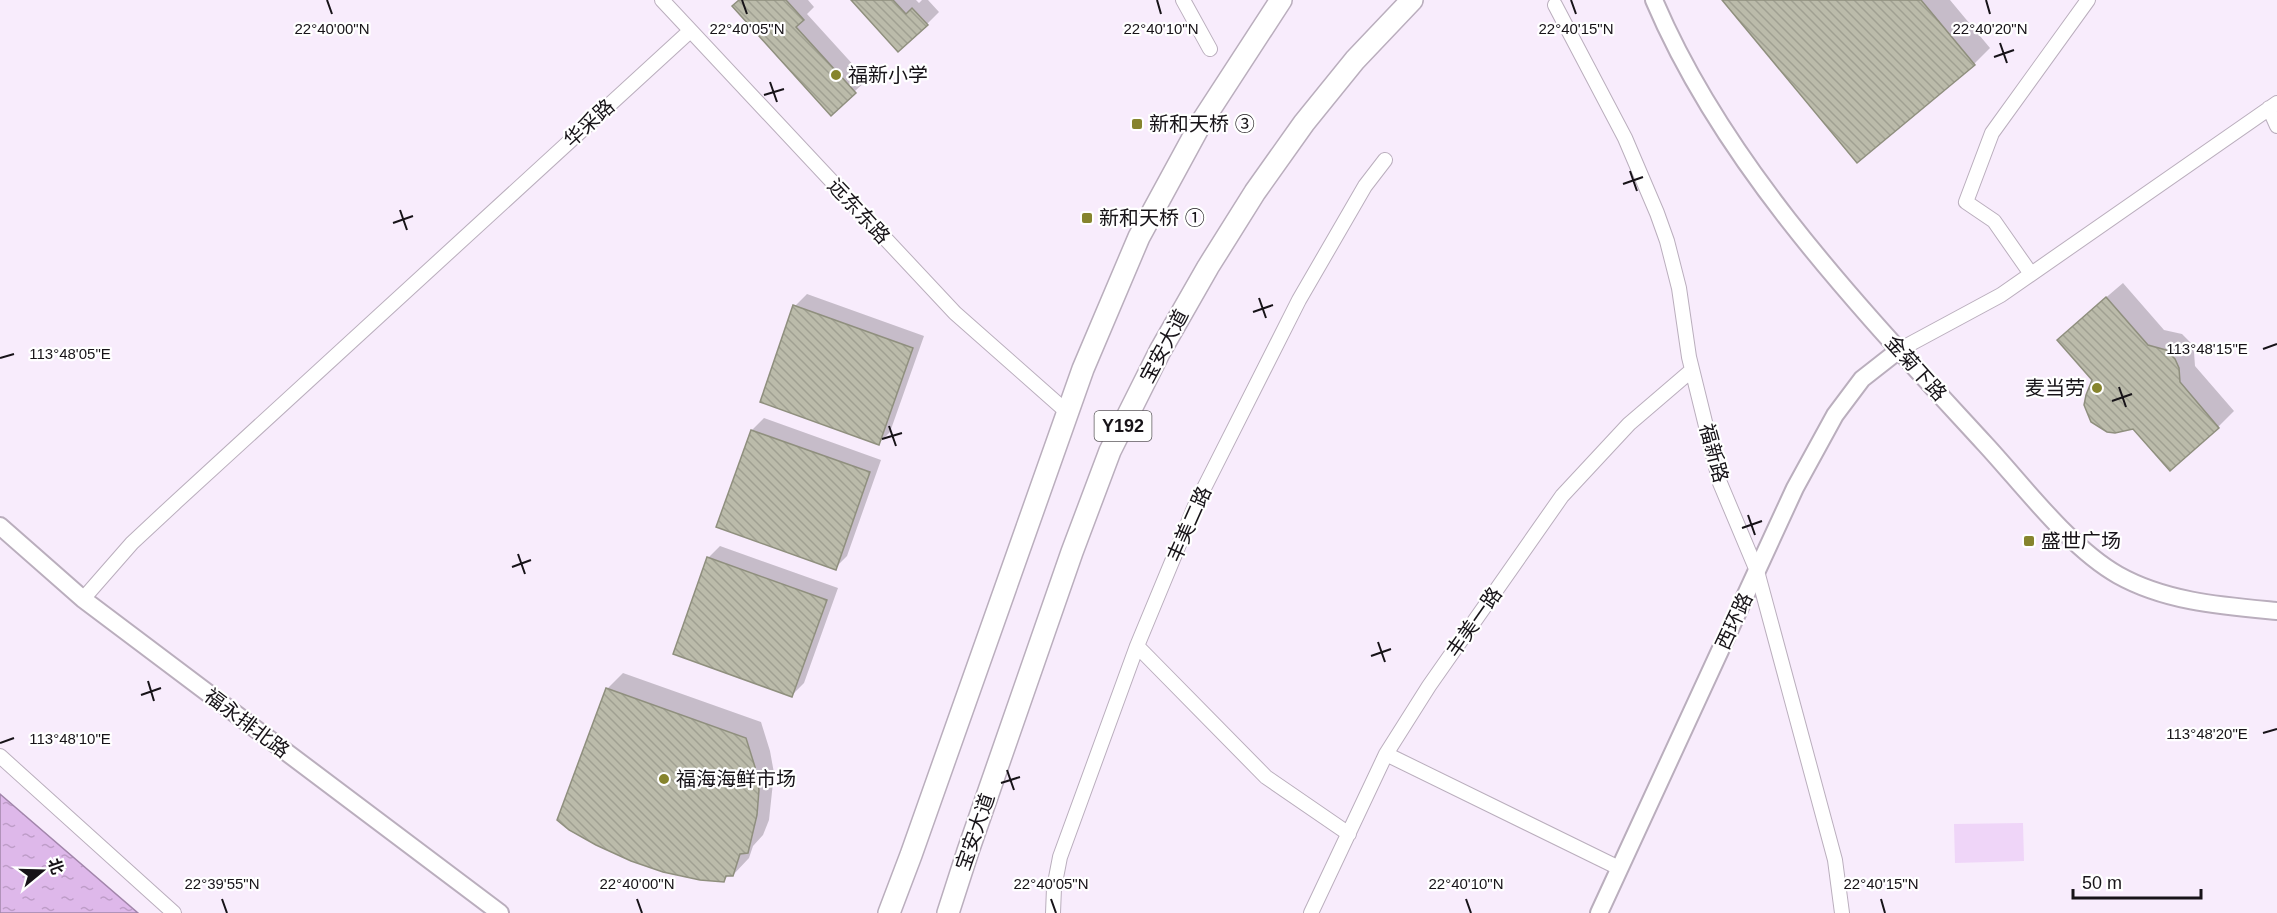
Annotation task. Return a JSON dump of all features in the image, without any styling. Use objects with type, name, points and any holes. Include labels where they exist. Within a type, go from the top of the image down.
[{"type":"main road","name":"Y192","points":[[889,913],[1067,412],[1139,237],[1201,123],[1281,0]]},
{"type":"main road","name":"宝安大道","points":[[948,913],[987,796],[1110,451],[1160,351],[1243,211],[1304,123],[1355,60],[1412,0]]},
{"type":"street","name":"远东东路","points":[[662,0],[955,313],[1067,412]]},
{"type":"street","points":[[1183,0],[1210,50]]},
{"type":"street","name":"金菊下路","points":[[1654,0],[1681,58],[1711,109],[1787,219],[1899,350],[2079,546],[2118,575],[2160,593],[2215,606],[2277,611]]},
{"type":"street","points":[[2031,274],[1994,221],[1966,202],[1992,133],[2088,0]]},
{"type":"street","name":"福新路","points":[[1555,5],[1625,138],[1657,213],[1679,288],[1692,370],[1720,483],[1757,572],[1835,860],[1842,913]]},
{"type":"street","name":"华采路","points":[[83,599],[149,526],[690,31]]},
{"type":"street","points":[[1899,350],[2001,295],[2273,105],[2277,126]]},
{"type":"street","name":"丰美二路","points":[[1053,913],[1054,888],[1060,857],[1137,646],[1195,506],[1289,320],[1365,186],[1385,160]]},
{"type":"street","name":"西环路","points":[[1599,913],[1795,489],[1835,416],[1862,379],[1899,350]]},
{"type":"street","name":"丰美一路","points":[[1311,913],[1386,754],[1430,686],[1562,496],[1629,424],[1692,370]]},
{"type":"street","name":"福永排北路","points":[[0,526],[83,599],[500,913]]},
{"type":"street","points":[[1137,646],[1266,777],[1348,834]]},
{"type":"street","points":[[1386,754],[1619,868]]},
{"type":"street","points":[[0,756],[174,913]]},
{"type":"shaded area","points":[[2023,823],[2024,861],[1955,863],[1954,824]]},
{"type":"water","points":[[0,794],[138,913],[0,913]]},
{"type":"building","points":[[739,0],[786,0],[804,20],[796,27],[856,93],[831,116],[732,6]]},
{"type":"building","points":[[851,0],[893,0],[906,14],[912,8],[928,25],[898,52]]},
{"type":"building","points":[[1722,0],[1921,0],[1975,65],[1857,163]]},
{"type":"building","points":[[2106,297],[2148,345],[2166,350],[2175,359],[2179,368],[2180,382],[2219,428],[2170,471],[2133,429],[2115,433],[2107,432],[2091,422],[2084,405],[2092,380],[2057,340]]},
{"type":"building","points":[[793,305],[913,348],[879,445],[760,402]]},
{"type":"building","points":[[751,430],[870,472],[836,570],[716,527]]},
{"type":"building","points":[[707,557],[827,600],[792,697],[673,654]]},
{"type":"building","name":"福海海鲜市场","points":[[606,688],[746,738],[759,790],[757,815],[748,853],[740,854],[733,876],[726,876],[724,882],[700,880],[663,872],[631,861],[596,845],[569,830],[557,820]]},
{"type":"place","name":"福新小学","points":[[836,75]]},
{"type":"place","name":"新和天桥 ③","points":[[1137,124]]},
{"type":"place","name":"新和天桥 ①","points":[[1087,218]]},
{"type":"place","name":"麦当劳","points":[[2097,388]]},
{"type":"place","name":"盛世广场","points":[[2029,541]]},
{"type":"place","name":"福海海鲜市场","points":[[664,779]]}]
